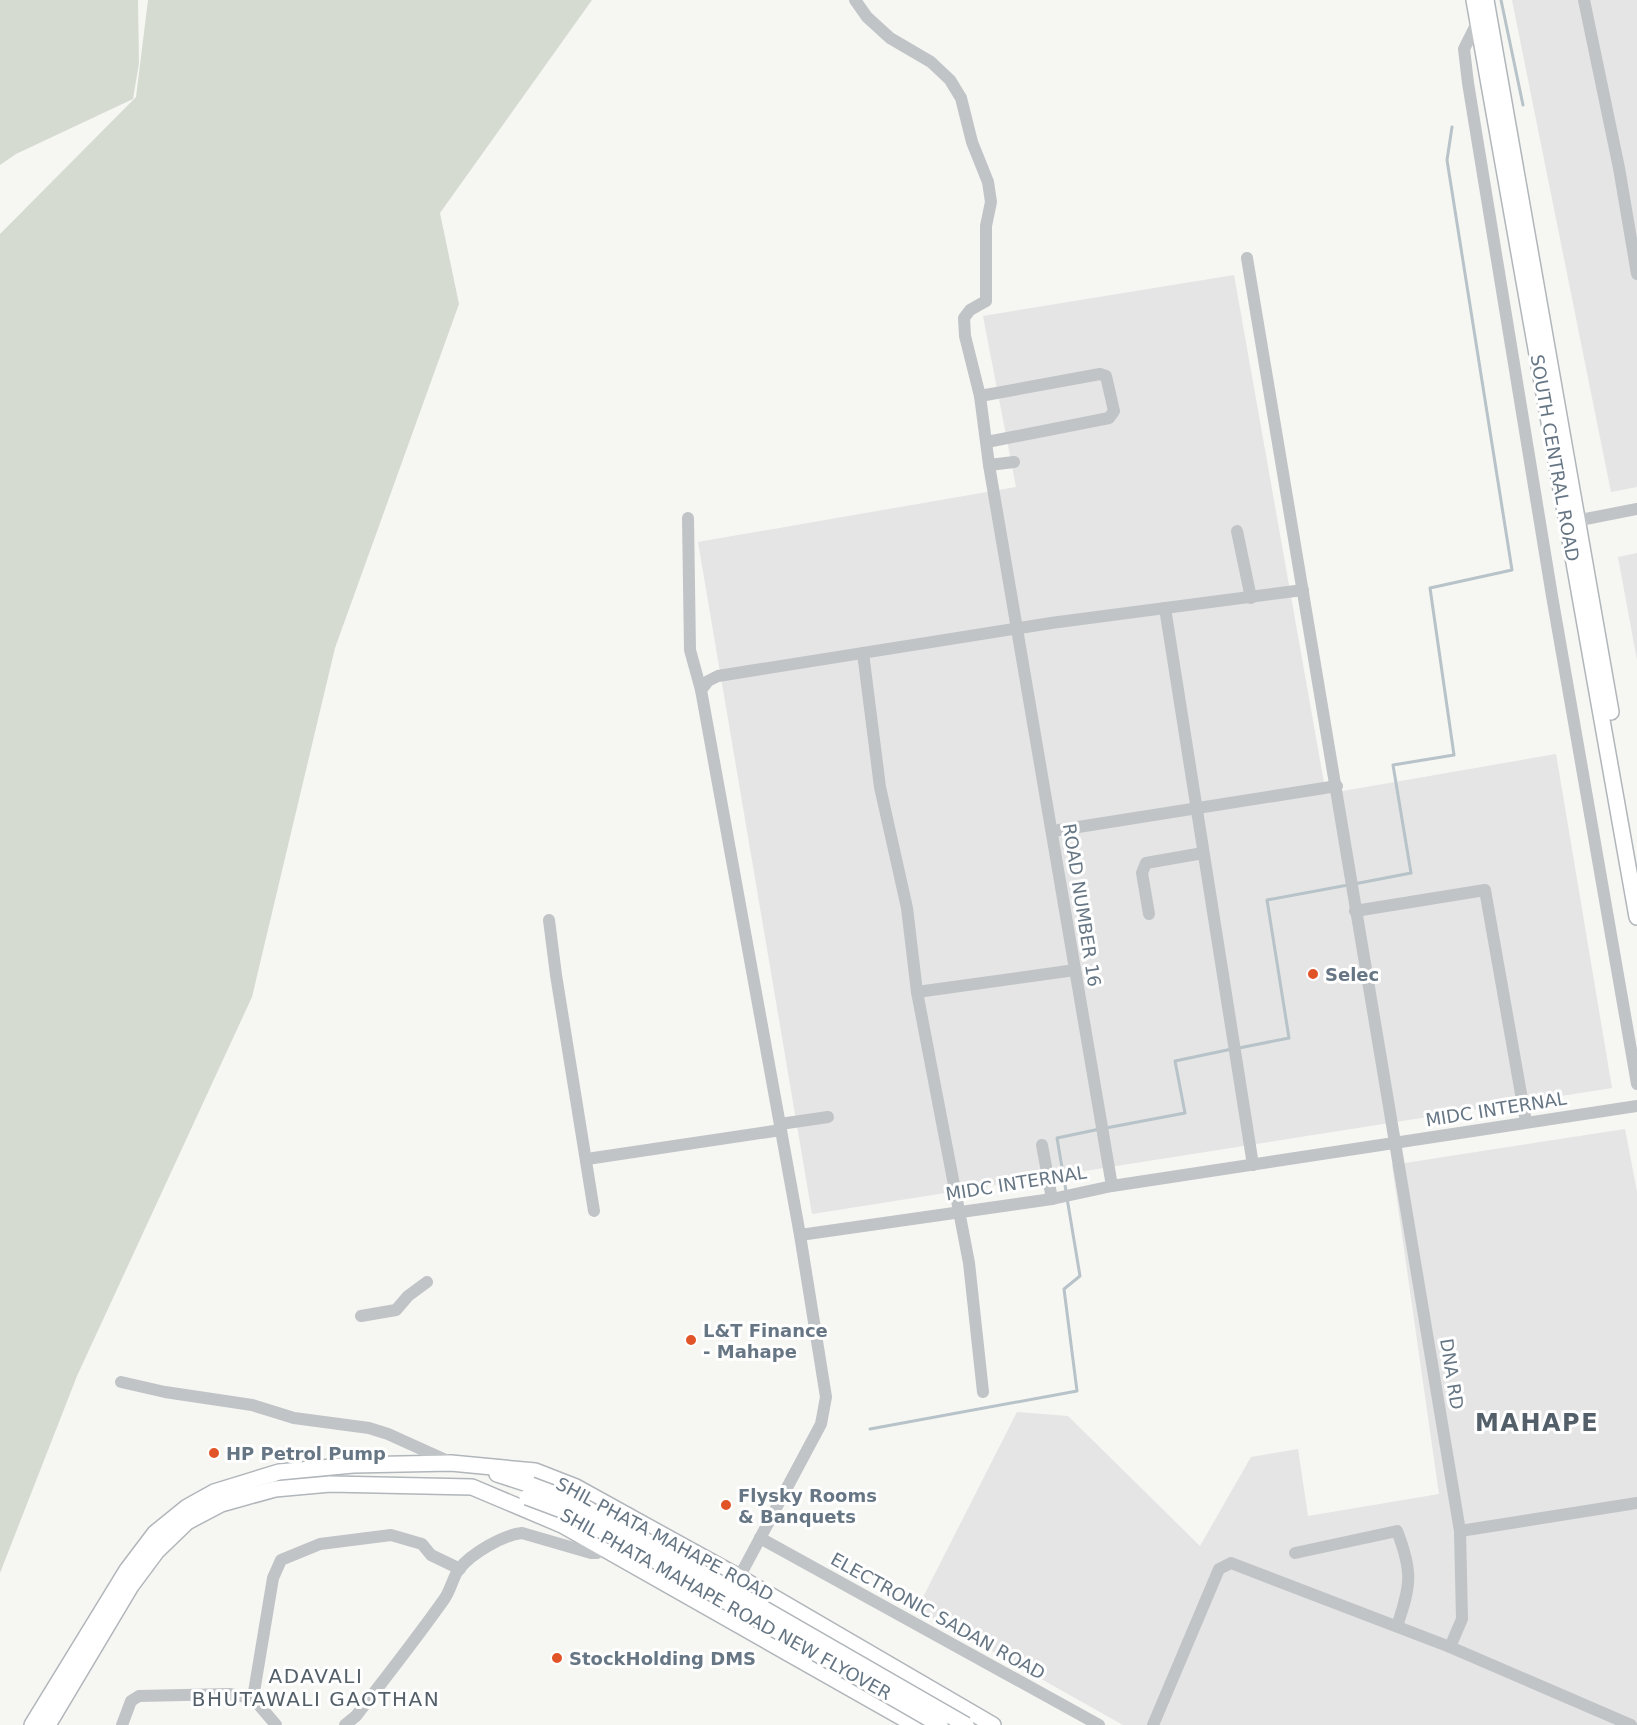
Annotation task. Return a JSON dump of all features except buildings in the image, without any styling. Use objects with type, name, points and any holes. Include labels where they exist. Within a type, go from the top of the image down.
[{"type":"main road","name":"SOUTH CENTRAL ROAD","points":[[1474,0],[1637,862]]},
{"type":"main road","name":"SOUTH CENTRAL ROAD","points":[[1486,0],[1637,917]]},
{"type":"main road","name":"SHIL PHATA MAHAPE ROAD","points":[[32,1725],[127,1570],[155,1533],[187,1507],[214,1492],[279,1472],[353,1465],[451,1463],[536,1471],[576,1487],[739,1577],[993,1725]]},
{"type":"main road","name":"SHIL PHATA MAHAPE ROAD NEW FLYOVER","points":[[474,1466],[529,1491],[625,1543],[940,1725]]},
{"type":"main road","name":"SHIL PHATA MAHAPE ROAD","points":[[48,1725],[131,1586],[157,1551],[187,1522],[221,1504],[275,1489],[330,1484],[472,1487],[603,1547],[721,1612],[915,1725]]},
{"type":"main road","name":"SHIL PHATA MAHAPE ROAD NEW FLYOVER","points":[[472,1487],[529,1491],[571,1500],[966,1725]]},
{"type":"street","name":"ROAD NUMBER 16","points":[[855,0],[867,17],[890,38],[931,62],[951,80],[962,98],[972,142],[988,182],[991,202],[986,226],[986,301],[970,310],[964,318],[965,336],[980,396],[989,465],[1053,831],[1100,1128],[1112,1186]]},
{"type":"street","points":[[1584,0],[1619,168],[1637,274]]},
{"type":"street","points":[[1478,21],[1464,49],[1468,83],[1552,596],[1637,1084]]},
{"type":"street","name":"DNA RD","points":[[1247,258],[1460,1531],[1462,1619],[1450,1647]]},
{"type":"street","points":[[980,396],[1100,374],[1106,376],[1114,411],[1109,418],[987,442]]},
{"type":"street","points":[[989,465],[1014,462]]},
{"type":"street","points":[[1572,522],[1637,509]]},
{"type":"street","points":[[688,518],[690,650],[701,690],[800,1235],[826,1397],[821,1424],[721,1612]]},
{"type":"street","points":[[1237,531],[1251,598]]},
{"type":"street","points":[[701,690],[708,681],[718,676],[1018,628],[1303,590]]},
{"type":"street","points":[[1165,608],[1253,1165]]},
{"type":"street","points":[[863,653],[880,787],[913,944],[916,992],[937,1088],[957,1210],[969,1263],[983,1392]]},
{"type":"street","points":[[1053,831],[1337,786]]},
{"type":"street","points":[[1149,914],[1142,873],[1146,863],[1203,853]]},
{"type":"street","points":[[1355,908],[1485,890],[1526,1122]]},
{"type":"street","points":[[549,920],[594,1211]]},
{"type":"street","points":[[916,992],[1075,970]]},
{"type":"street","name":"MIDC INTERNAL","points":[[800,1235],[957,1210],[1052,1199],[1112,1186],[1637,1106]]},
{"type":"street","points":[[587,1159],[828,1117]]},
{"type":"street","points":[[1042,1145],[1052,1199]]},
{"type":"street","points":[[361,1316],[396,1310],[408,1296],[427,1282]]},
{"type":"street","points":[[122,1382],[165,1392],[252,1405],[294,1418],[369,1428],[388,1434],[451,1463]]},
{"type":"street","points":[[1460,1531],[1637,1503]]},
{"type":"street","points":[[345,1725],[356,1716],[410,1646],[447,1595],[460,1569],[492,1543],[511,1534],[522,1533],[597,1553],[624,1512]]},
{"type":"street","points":[[537,1538],[544,1518]]},
{"type":"street","points":[[1295,1553],[1397,1531],[1408,1559],[1408,1588],[1397,1626]]},
{"type":"street","points":[[253,1698],[273,1578],[281,1560],[320,1544],[391,1535],[422,1544],[431,1555],[460,1569]]},
{"type":"street","name":"ELECTRONIC SADAN ROAD","points":[[760,1538],[1099,1725]]},
{"type":"street","points":[[1153,1725],[1219,1569],[1231,1563],[1450,1647],[1630,1725]]},
{"type":"street","points":[[122,1725],[131,1701],[139,1696],[229,1694],[253,1698],[276,1725]]},
{"type":"shaded area","points":[[0,0],[138,0],[139,63],[133,99],[16,154],[0,165]]},
{"type":"shaded area","points":[[148,0],[592,0],[440,213],[459,304],[335,648],[252,997],[77,1376],[0,1573],[0,234],[136,97]]},
{"type":"shaded area","points":[[1512,0],[1637,0],[1637,487],[1611,492]]},
{"type":"shaded area","points":[[1234,275],[1326,794],[1556,754],[1612,1088],[812,1214],[698,542],[1016,487],[983,316]]},
{"type":"shaded area","points":[[1637,553],[1637,660],[1618,557]]},
{"type":"shaded area","points":[[1625,1129],[1637,1192],[1637,1725],[1123,1725],[917,1609],[1017,1412],[1068,1416],[1200,1546],[1251,1457],[1298,1449],[1308,1516],[1439,1494],[1392,1165]]},
{"type":"waterway","points":[[1501,0],[1523,105]]},
{"type":"waterway","points":[[1354,884],[1411,873],[1393,765],[1454,755],[1430,588],[1512,570],[1447,160],[1452,127]]},
{"type":"waterway","points":[[1239,1048],[1289,1038],[1267,900],[1348,885]]},
{"type":"waterway","points":[[1106,1128],[1185,1113],[1175,1061],[1232,1049]]},
{"type":"waterway","points":[[1066,1191],[1057,1138],[1100,1129]]},
{"type":"waterway","points":[[870,1429],[1077,1391],[1064,1289],[1080,1276],[1067,1198]]},
{"type":"place","name":"Selec","points":[[1313,974]]},
{"type":"place","name":"L&T Finance - Mahape","points":[[691,1340]]},
{"type":"place","name":"HP Petrol Pump","points":[[214,1453]]},
{"type":"place","name":"Flysky Rooms & Banquets","points":[[726,1505]]},
{"type":"place","name":"StockHolding DMS","points":[[557,1658]]},
{"type":"district","name":"MAHAPE","points":[[1537,1423]]},
{"type":"district","name":"ADAVALI BHUTAWALI GAOTHAN","points":[[316,1688]]}]
